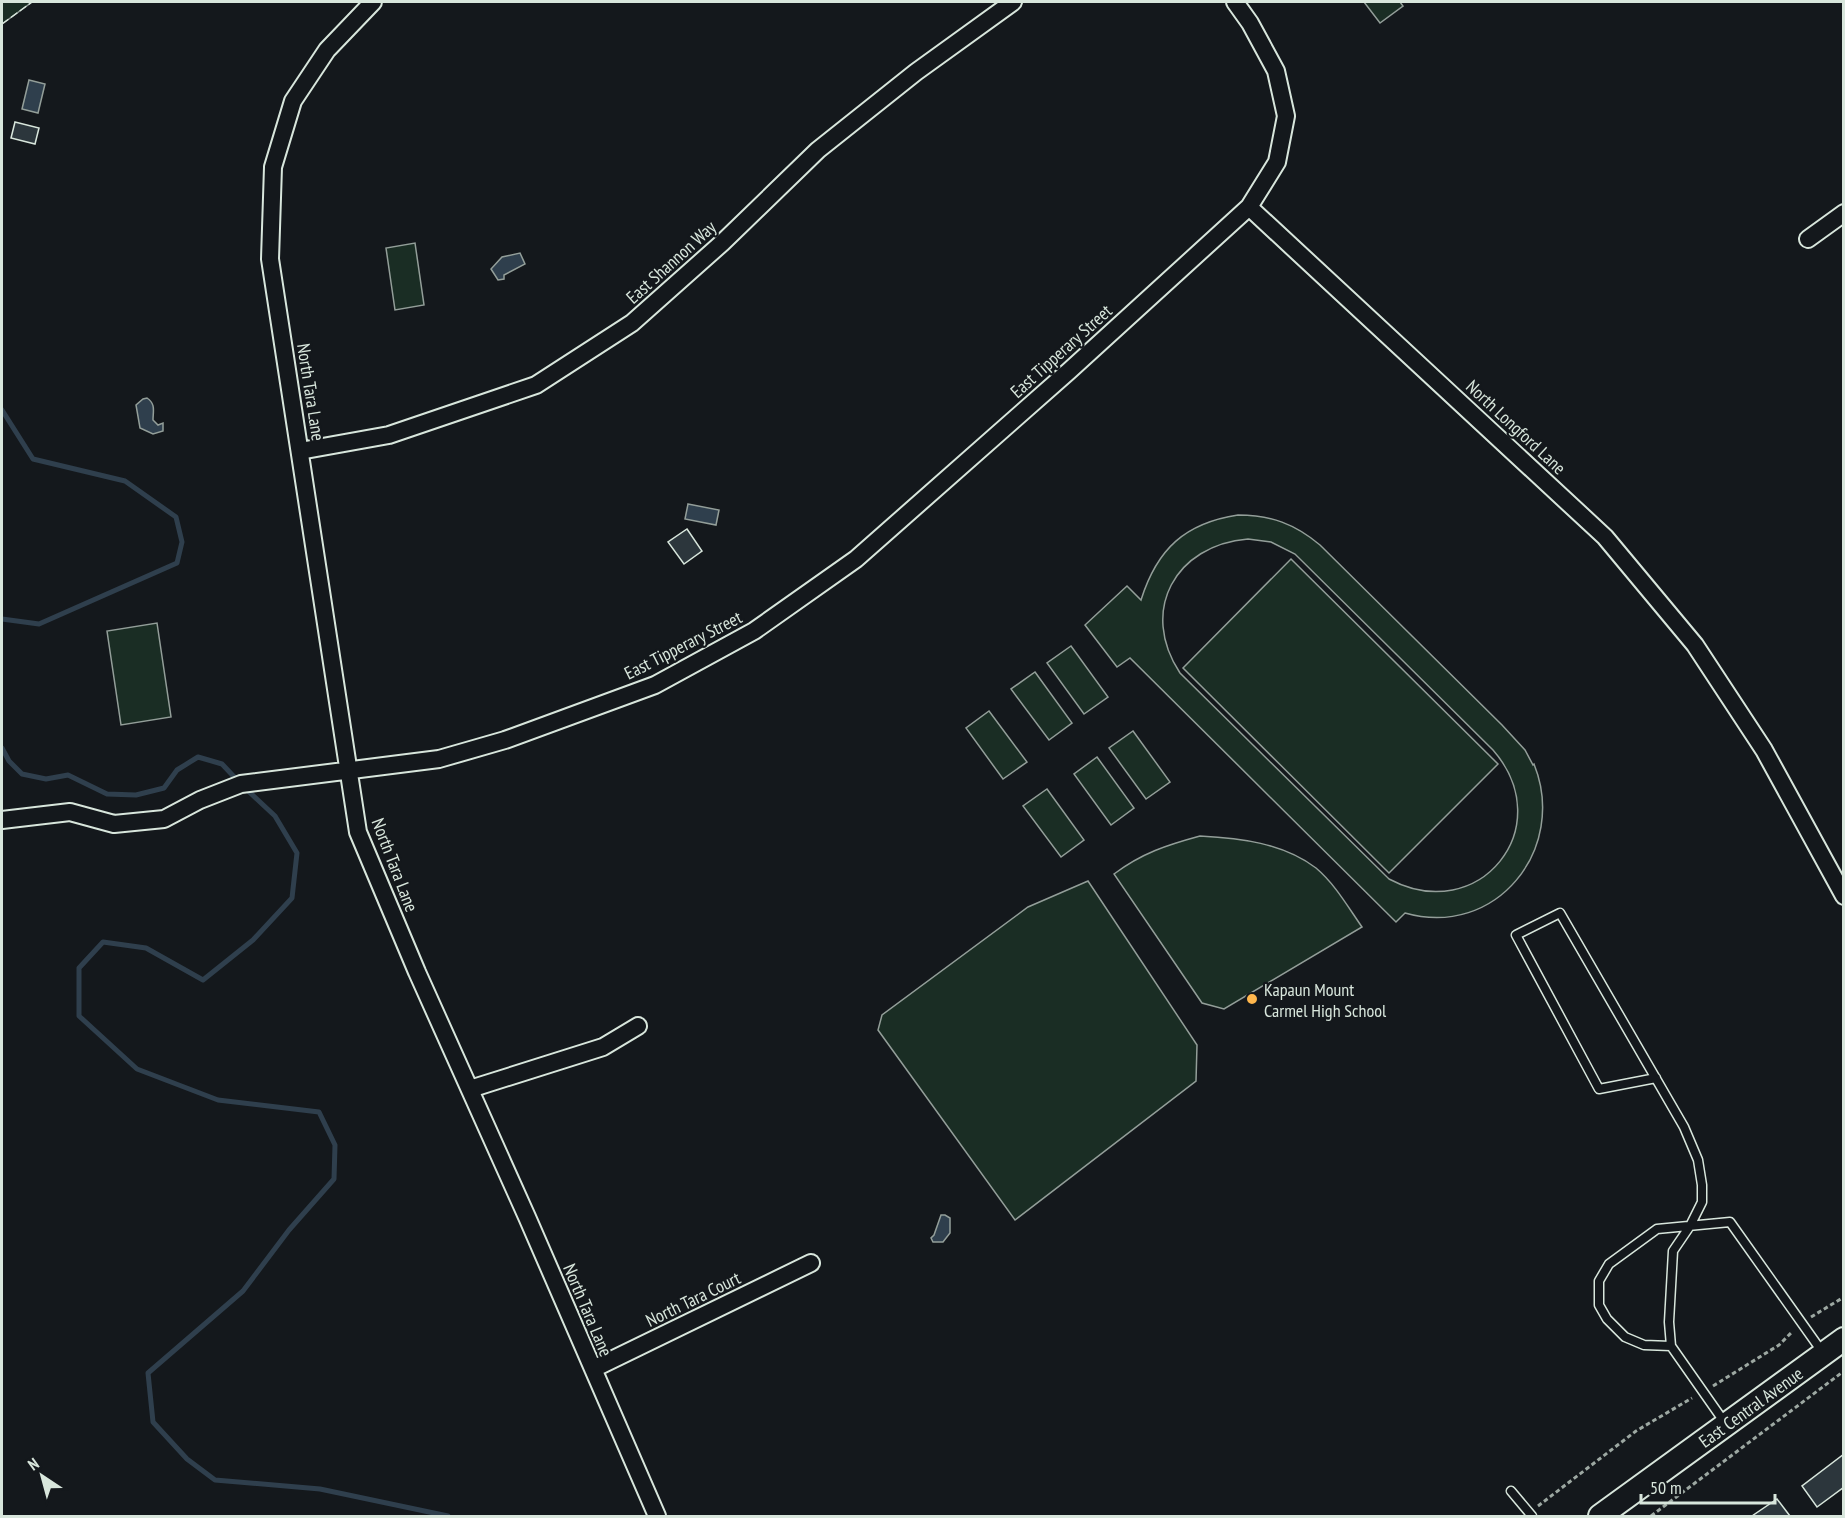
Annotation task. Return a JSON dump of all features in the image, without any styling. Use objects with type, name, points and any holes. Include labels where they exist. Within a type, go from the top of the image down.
[{"type":"main road","name":"East Central Avenue","points":[[1600,1516],[1844,1339]]},
{"type":"street","name":"North Tara Lane","points":[[373,2],[327,50],[292,101],[273,167],[270,259],[358,832],[417,972],[657,1516]]},
{"type":"street","name":"East Shannon Way","points":[[300,451],[389,435],[536,385],[632,323],[722,243],[818,150],[916,72],[1013,2]]},
{"type":"street","points":[[1234,2],[1250,23],[1276,71],[1286,116],[1277,162],[1249,207]]},
{"type":"street","name":"East Tipperary Street","points":[[2,820],[70,812],[114,824],[164,819],[200,800],[241,784],[439,759],[505,740],[655,685],[754,631],[856,559],[1069,371],[1249,207]]},
{"type":"street","name":"North Longford Lane","points":[[1249,207],[1605,537],[1695,645],[1764,750],[1844,896]]},
{"type":"street","points":[[1808,239],[1844,213]]},
{"type":"street","points":[[470,1089],[603,1047],[638,1026]]},
{"type":"street","name":"North Tara Court","points":[[592,1369],[811,1263]]},
{"type":"lane","points":[[1656,1078],[1599,1089],[1516,935],[1560,913],[1656,1078],[1684,1127],[1698,1160],[1702,1202],[1690,1226],[1673,1251],[1669,1322],[1671,1346],[1726,1423]]},
{"type":"lane","points":[[1671,1346],[1644,1345],[1625,1337],[1607,1319],[1599,1305],[1599,1281],[1609,1264],[1657,1229],[1730,1222],[1824,1353]]},
{"type":"lane","points":[[1511,1491],[1530,1515]]},
{"type":"path","points":[[1530,1515],[1636,1431],[1779,1345],[1801,1322],[1844,1298]]},
{"type":"path","points":[[1651,1516],[1844,1371]]},
{"type":"green space","points":[[2,2],[32,2],[2,24]]},
{"type":"green space","points":[[1364,2],[1400,2],[1403,6],[1380,23]]},
{"type":"green space","points":[[415,243],[424,305],[395,310],[386,248]]},
{"type":"green space","points":[[1250,515],[1272,519],[1292,526],[1311,538],[1525,750],[1534,764],[1542,796],[1541,827],[1532,855],[1516,880],[1495,900],[1468,913],[1438,918],[1405,913],[1396,922],[1130,658],[1117,667],[1085,625],[1127,586],[1141,600],[1155,566],[1176,541],[1203,524],[1219,519]],"holes":[[[1248,539],[1271,542],[1295,554],[1493,750],[1511,780],[1518,809],[1513,837],[1500,861],[1479,880],[1453,890],[1422,890],[1389,879],[1180,673],[1168,650],[1163,627],[1164,605],[1171,585],[1184,568],[1201,554],[1222,544]]]},
{"type":"green space","points":[[1291,559],[1498,764],[1389,873],[1183,668]]},
{"type":"green space","points":[[157,623],[171,717],[121,725],[107,631]]},
{"type":"green space","points":[[1071,646],[1108,697],[1084,714],[1047,663]]},
{"type":"green space","points":[[1035,672],[1072,723],[1049,740],[1011,689]]},
{"type":"green space","points":[[989,711],[1027,762],[1003,779],[966,728]]},
{"type":"green space","points":[[1133,731],[1170,782],[1146,799],[1109,748]]},
{"type":"green space","points":[[1097,757],[1134,808],[1111,825],[1074,774]]},
{"type":"green space","points":[[1047,789],[1084,840],[1061,857],[1023,806]]},
{"type":"green space","points":[[1200,836],[1261,843],[1303,860],[1316,868],[1329,881],[1362,927],[1224,1009],[1202,1003],[1114,874],[1155,850]]},
{"type":"green space","points":[[1088,881],[1197,1045],[1196,1081],[1015,1220],[878,1030],[882,1015],[1028,907]]},
{"type":"water","points":[[29,80],[45,84],[38,113],[22,109]]},
{"type":"water","points":[[520,253],[525,264],[504,275],[504,279],[498,280],[491,269],[502,257]]},
{"type":"water","points":[[147,398],[153,405],[153,420],[158,425],[163,423],[163,431],[153,434],[140,428],[136,405]]},
{"type":"water","points":[[688,504],[719,510],[716,525],[685,519]]},
{"type":"water","points":[[941,1215],[950,1218],[950,1233],[943,1242],[933,1242],[931,1238]]},
{"type":"building","points":[[15,122],[39,128],[35,144],[11,138]]},
{"type":"building","points":[[687,529],[702,551],[684,564],[668,542]]},
{"type":"building","points":[[1844,1454],[1844,1487],[1817,1507],[1802,1486]]},
{"type":"building","points":[[1777,1499],[1790,1516],[1752,1516]]},
{"type":"waterway","points":[[2,410],[33,459],[125,481],[176,517],[182,542],[177,563],[39,624],[2,619]]},
{"type":"waterway","points":[[2,748],[9,761],[22,774],[46,779],[68,775],[107,794],[136,795],[164,788],[177,770],[198,757],[222,764],[239,782]]},
{"type":"waterway","points":[[245,788],[275,816],[297,853],[292,898],[253,940],[203,980],[146,948],[103,942],[79,968],[79,1016],[137,1069],[218,1100],[319,1112],[335,1145],[334,1179],[289,1230],[243,1291],[148,1373],[153,1422],[187,1459],[215,1480],[320,1489],[448,1516]]},
{"type":"fence","points":[[2,24],[32,2]]},
{"type":"place","name":"Kapaun Mount Carmel High School","points":[[1252,999]]}]
